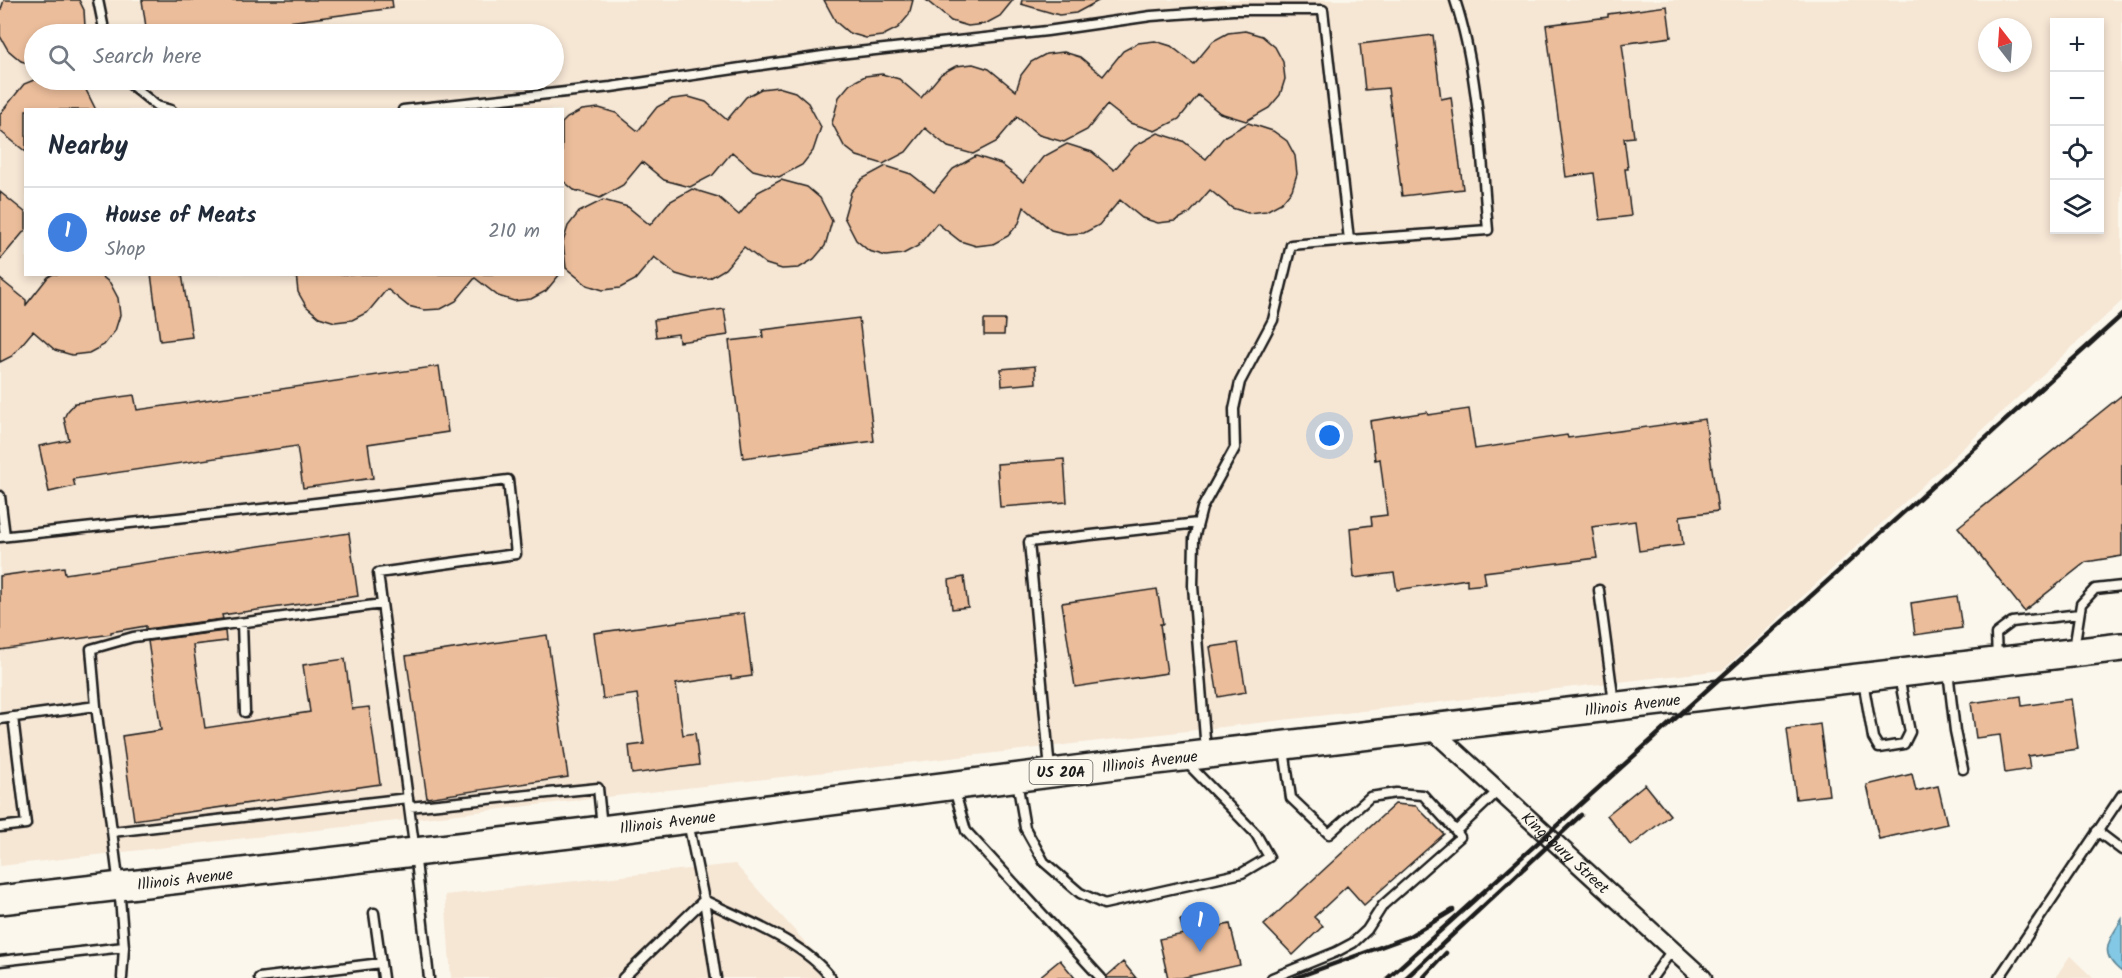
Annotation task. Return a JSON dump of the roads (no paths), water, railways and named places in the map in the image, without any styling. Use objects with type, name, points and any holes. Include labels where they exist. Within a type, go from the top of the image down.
[{"type":"main road","name":"Illinois Avenue","points":[[0,900],[2122,647]]},
{"type":"street","name":"Kingsbury Street","points":[[1430,728],[1703,978]]},
{"type":"lane","points":[[98,0],[103,24]]},
{"type":"lane","points":[[1017,778],[1025,828],[1044,862],[1080,893],[1104,904],[1242,873],[1269,857],[1256,834],[1194,756],[1192,552],[1198,523],[1202,508],[1235,448],[1234,409],[1240,382],[1273,320],[1291,245],[1488,230],[1466,34],[1455,0]]},
{"type":"lane","points":[[421,108],[611,87],[830,55],[1047,31],[1152,16],[1233,10],[1323,9],[1348,240]]},
{"type":"lane","points":[[138,90],[157,106],[164,108]]},
{"type":"lane","points":[[0,496],[3,537],[508,480],[516,554],[378,573],[415,852],[429,978]]},
{"type":"lane","points":[[1051,773],[1029,542],[1198,523]]},
{"type":"lane","points":[[2074,652],[2081,604],[2095,590],[2122,586]]},
{"type":"lane","points":[[1599,590],[1615,706]]},
{"type":"lane","points":[[122,978],[124,947],[119,886],[91,649],[133,637],[382,604]]},
{"type":"lane","points":[[1997,662],[1996,634],[2012,622],[2079,614]]},
{"type":"lane","points":[[242,623],[245,712]]},
{"type":"lane","points":[[1948,667],[1955,731],[1963,769]]},
{"type":"lane","points":[[1862,678],[1873,738],[1879,748],[1904,744],[1910,732],[1899,673]]},
{"type":"lane","points":[[0,719],[96,706]]},
{"type":"lane","points":[[0,827],[26,824],[13,717]]},
{"type":"lane","points":[[1272,978],[1353,943],[1367,930],[1383,905],[1461,837],[1422,795],[1396,793],[1370,797],[1329,834],[1291,798],[1283,746]]},
{"type":"lane","points":[[954,786],[966,831],[1101,978]]},
{"type":"lane","points":[[112,832],[408,803],[598,788],[602,830]]},
{"type":"lane","points":[[1456,831],[1498,791]]},
{"type":"lane","points":[[1998,978],[2122,795]]},
{"type":"lane","points":[[687,819],[704,900],[716,978]]},
{"type":"lane","points":[[2097,831],[2122,850]]},
{"type":"lane","points":[[623,978],[704,900]]},
{"type":"lane","points":[[704,900],[801,950],[823,968],[831,978]]},
{"type":"lane","points":[[374,913],[383,978]]},
{"type":"lane","points":[[0,961],[124,947]]},
{"type":"lane","points":[[1652,978],[1672,950]]},
{"type":"lane","points":[[259,978],[381,963]]},
{"type":"water","points":[[2122,919],[2122,972],[2110,959],[2108,947]]},
{"type":"railway","points":[[1388,978],[2122,315]]},
{"type":"railway","points":[[1406,978],[1581,815]]},
{"type":"railway","points":[[1295,978],[1408,937],[1453,910]]},
{"type":"railway","points":[[1423,978],[1446,953]]},
{"type":"place","name":"House of Meats","points":[[1200,952]]}]
